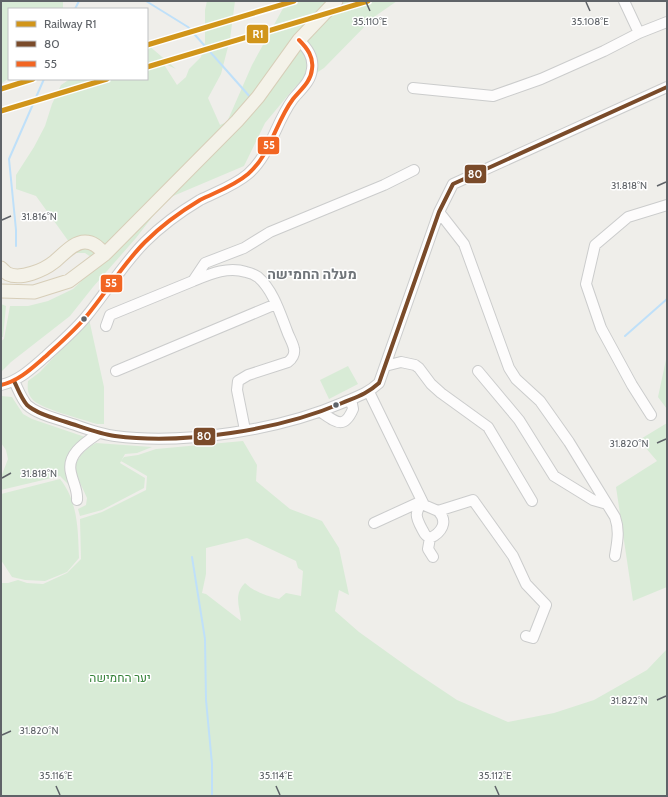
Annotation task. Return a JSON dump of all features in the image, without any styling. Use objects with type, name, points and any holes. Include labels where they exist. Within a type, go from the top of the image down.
[{"type":"main road","points":[[1,291],[34,292],[69,281],[105,254],[245,113],[299,40],[336,1]]},
{"type":"main road","points":[[1,268],[9,274],[25,276],[47,266],[70,248],[83,242],[95,245],[105,254]]},
{"type":"street","points":[[624,1],[639,33]]},
{"type":"street","points":[[413,88],[493,96],[540,79],[604,51],[639,33],[667,22]]},
{"type":"street","points":[[1,385],[14,381],[36,365],[77,327],[133,255],[155,232],[184,210],[240,180],[255,167],[266,151],[284,112],[309,80],[312,70],[310,56],[304,45],[299,40]]},
{"type":"street","points":[[14,381],[22,399],[34,410],[99,433],[147,439],[199,436],[263,428],[321,412],[369,392],[379,384],[439,212],[453,184],[667,87]]},
{"type":"street","points":[[193,281],[205,264],[244,248],[270,232],[384,185],[414,170]]},
{"type":"street","points":[[651,415],[632,385],[601,328],[586,284],[595,244],[628,217],[667,205]]},
{"type":"street","points":[[439,212],[464,244],[509,368],[516,379],[540,401],[569,442],[615,518],[618,525],[615,556]]},
{"type":"street","points":[[106,326],[110,315],[206,276],[232,269],[246,272],[257,277],[268,290],[276,304],[292,343],[294,354],[292,359],[288,362],[248,375],[238,381],[237,390],[245,430]]},
{"type":"street","points":[[116,371],[276,304]]},
{"type":"street","points":[[385,366],[401,362],[415,365],[419,368],[430,384],[488,427],[532,501]]},
{"type":"street","points":[[478,371],[519,420],[554,476],[592,500],[607,504]]},
{"type":"street","points":[[369,392],[424,505],[438,511],[442,515],[442,529],[438,535],[430,538],[424,536],[416,516],[417,510],[422,501]]},
{"type":"street","points":[[321,412],[336,421],[341,423],[345,422],[353,409],[352,404],[348,401]]},
{"type":"street","points":[[76,500],[77,495],[75,483],[70,473],[70,463],[73,455],[81,445],[99,433]]},
{"type":"street","points":[[438,511],[473,500],[512,556],[526,584],[546,605],[533,638],[526,636]]},
{"type":"street","points":[[374,523],[422,501]]},
{"type":"street","points":[[430,538],[428,548],[433,556]]},
{"type":"green space","points":[[1,1],[63,1],[63,8],[8,8],[8,79],[1,84]]},
{"type":"green space","points":[[207,1],[235,1],[230,39],[221,74],[208,98],[220,125],[227,122],[252,65],[287,1],[397,1],[374,17],[324,68],[295,87],[265,123],[244,166],[166,199],[136,238],[70,316],[11,362],[1,372],[1,341],[4,339],[10,306],[28,306],[48,301],[73,289],[100,263],[85,253],[77,253],[36,196],[16,189],[16,175],[34,147],[45,126],[52,104],[61,85],[68,80],[148,80],[148,45],[176,69],[163,63],[177,85],[186,77],[189,69],[201,57],[205,42],[205,10]]},
{"type":"green space","points":[[1,304],[6,306],[3,337],[1,337]]},
{"type":"green space","points":[[89,319],[104,387],[104,424],[97,424],[64,414],[39,404],[30,397],[28,390],[28,381],[40,372]]},
{"type":"green space","points":[[667,355],[667,409],[658,397]]},
{"type":"green space","points":[[348,366],[358,384],[329,399],[320,380]]},
{"type":"green space","points":[[1,396],[12,397],[23,414],[32,419],[88,438],[76,447],[73,489],[60,476],[1,490],[1,477],[8,459],[6,450],[1,443]]},
{"type":"green space","points":[[667,423],[667,587],[633,601],[616,487],[657,461],[639,440]]},
{"type":"green space","name":"יער החמישה","points":[[243,441],[257,465],[256,481],[290,509],[322,521],[339,548],[349,595],[339,590],[335,611],[359,632],[457,700],[508,722],[554,713],[594,700],[647,670],[667,649],[667,796],[1,796],[1,583],[8,583],[18,580],[27,583],[43,584],[67,573],[81,559],[80,519],[102,512],[146,490],[147,476],[121,461],[124,457],[138,455],[156,449]],"holes":[[[247,538],[296,561],[298,568],[303,571],[301,596],[286,593],[279,599],[265,595],[245,583],[241,588],[238,597],[241,621],[206,594],[202,593],[206,574],[206,548]]]},
{"type":"green space","points":[[96,443],[152,447],[137,453],[125,454],[120,463],[145,478],[144,488],[102,510],[80,516],[78,509],[86,505],[87,498],[74,467],[83,453]]},
{"type":"green space","points":[[60,479],[74,506],[79,558],[67,572],[45,581],[25,580],[12,577],[1,560],[1,494]]},
{"type":"waterway","points":[[76,8],[79,1]]},
{"type":"waterway","points":[[146,1],[188,27],[251,98]]},
{"type":"waterway","points":[[16,246],[16,230],[9,159],[44,80]]},
{"type":"waterway","points":[[625,336],[667,299]]},
{"type":"waterway","points":[[192,557],[205,639],[206,700],[212,764],[212,796]]},
{"type":"rail line","name":"R1","points":[[148,45],[294,1]]},
{"type":"rail line","name":"R1","points":[[148,67],[368,1]]},
{"type":"rail line","name":"R1","points":[[1,89],[30,80]]},
{"type":"rail line","name":"R1","points":[[1,111],[104,80]]},
{"type":"transit line","name":"55","points":[[1,385],[25,374],[71,333],[93,308],[129,260],[158,230],[178,214],[200,200],[237,182],[256,166],[268,148],[287,108],[310,78],[312,65],[311,57],[299,40]]},
{"type":"transit line","name":"80","points":[[14,381],[27,405],[41,413],[103,434],[142,438],[201,437],[261,428],[317,413],[366,393],[379,383],[439,212],[453,184],[667,87]]},
{"type":"district","name":"מעלה החמישה","points":[[312,274]]}]
